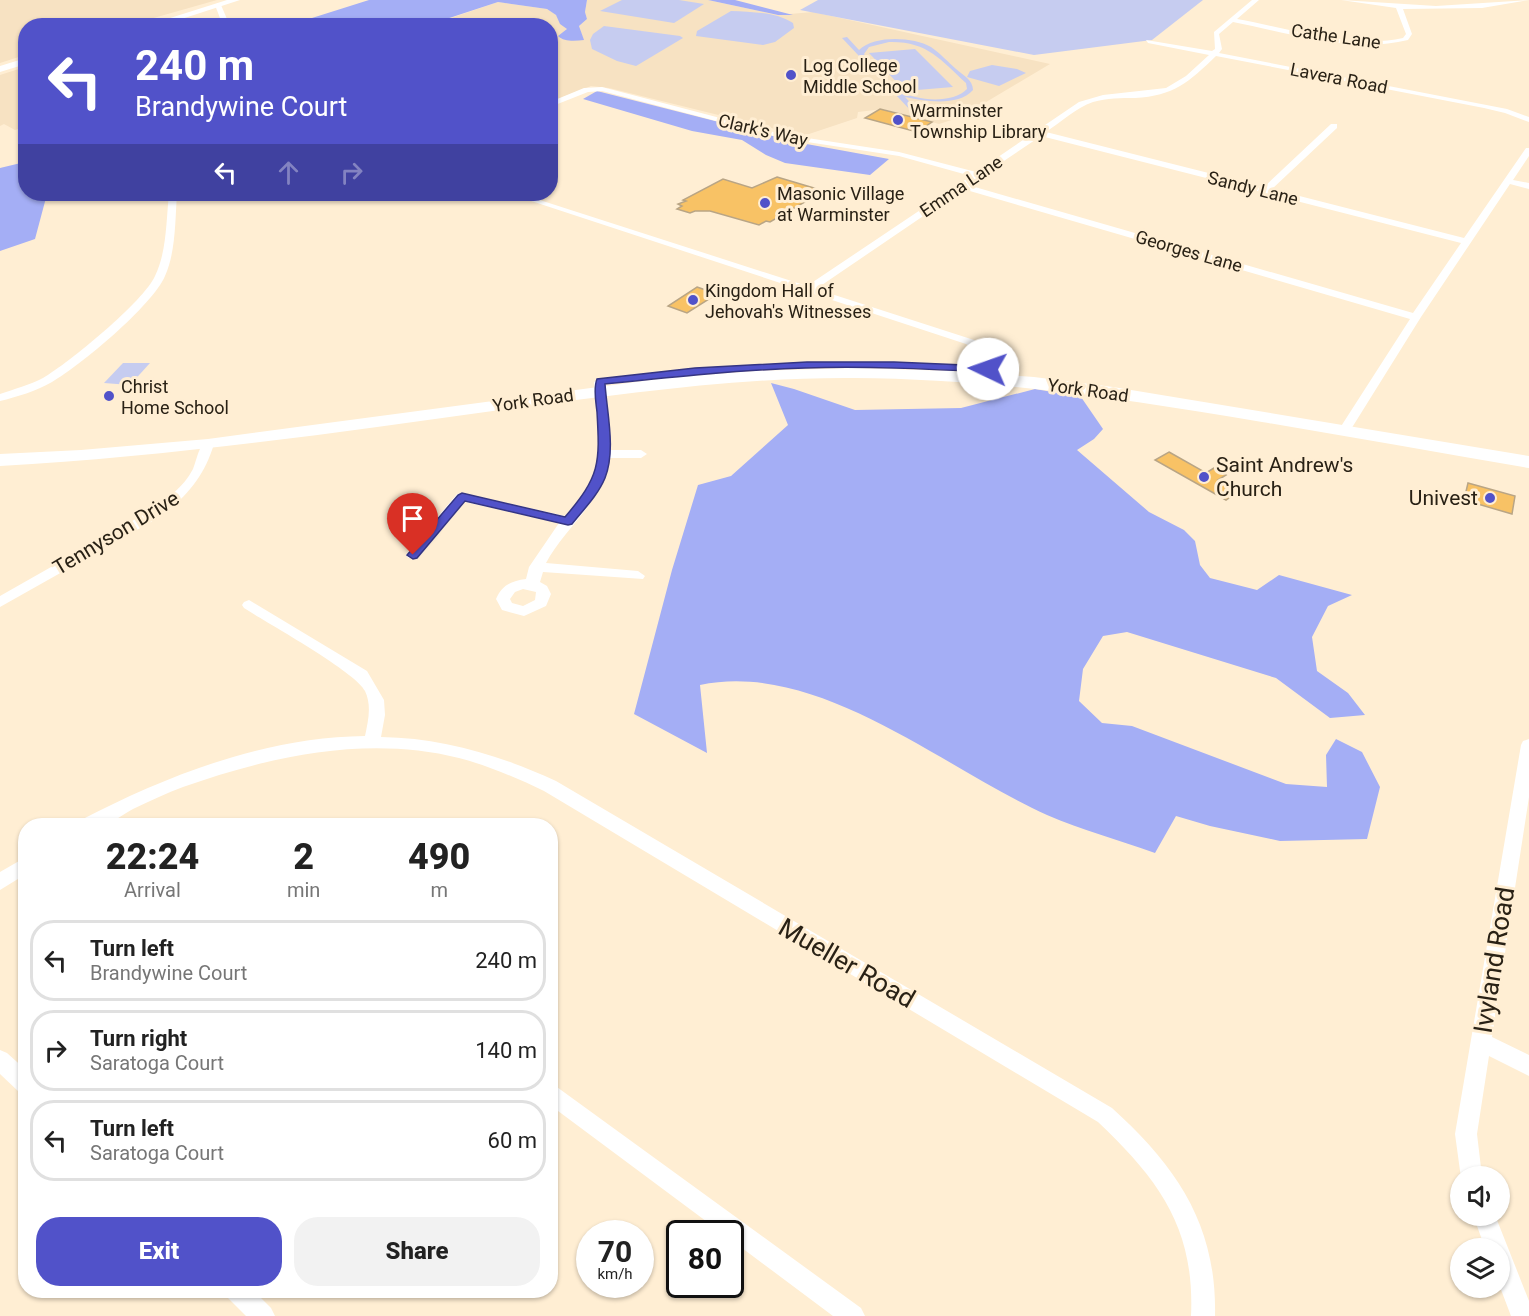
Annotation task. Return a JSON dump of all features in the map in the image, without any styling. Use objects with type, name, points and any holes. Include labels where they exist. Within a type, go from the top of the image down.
[{"type":"highway","name":"York Road","points":[[0,448],[92,444],[172,437],[600,387],[809,374],[988,374],[1529,452]]},
{"type":"highway","name":"York Road","points":[[0,460],[81,456],[208,444],[600,387]]},
{"type":"highway","name":"York Road","points":[[1346,426],[1529,462]]},
{"type":"main road","points":[[175,18],[236,0]]},
{"type":"main road","points":[[0,69],[18,63]]},
{"type":"street","points":[[1214,54],[1219,49],[1216,33],[1256,0]]},
{"type":"street","points":[[1344,0],[1399,7],[1471,8],[1528,0]]},
{"type":"street","points":[[218,5],[224,18]]},
{"type":"street","name":"Cathe Lane","points":[[1232,20],[1359,42],[1391,43],[1406,39],[1409,34],[1399,7]]},
{"type":"street","name":"Lavera Road","points":[[1148,41],[1492,108],[1529,120]]},
{"type":"street","name":"Emma Lane","points":[[809,289],[1082,104],[1092,100],[1159,92],[1172,88],[1214,54]]},
{"type":"street","name":"Clark's Way","points":[[558,102],[589,89],[602,89],[781,136],[899,154],[978,175]]},
{"type":"street","points":[[1265,191],[1334,126]]},
{"type":"street","name":"Sandy Lane","points":[[1040,133],[1467,242]]},
{"type":"street","points":[[1346,426],[1416,317],[1529,150]]},
{"type":"street","points":[[1508,182],[1529,186]]},
{"type":"street","name":"Georges Lane","points":[[962,186],[1416,317]]},
{"type":"street","points":[[0,398],[36,386],[56,375],[136,306],[152,288],[164,267],[172,201]]},
{"type":"street","points":[[536,201],[970,342],[983,350],[988,374]]},
{"type":"street","points":[[532,584],[536,567],[547,547],[588,497],[600,477],[605,454],[600,387]]},
{"type":"street","name":"Tennyson Drive","points":[[0,602],[153,514],[176,498],[195,480],[208,444]]},
{"type":"street","points":[[605,454],[641,454]]},
{"type":"street","points":[[413,555],[462,497],[568,521]]},
{"type":"street","points":[[536,567],[638,576]]},
{"type":"street","points":[[249,605],[362,675],[372,686],[377,700],[378,715],[371,743]]},
{"type":"street","name":"Mueller Road","points":[[101,818],[158,790],[254,758],[299,749],[371,743],[413,745],[454,751],[504,766],[550,786],[1105,1115],[1132,1138],[1153,1162],[1172,1188],[1186,1216],[1195,1240],[1203,1278],[1203,1316]]},
{"type":"street","name":"Ivyland Road","points":[[1470,1166],[1466,1134],[1529,745]]},
{"type":"street","points":[[0,882],[18,870]]},
{"type":"street","points":[[1480,1041],[1529,1066]]},
{"type":"street","points":[[0,1060],[18,1077]]},
{"type":"street","points":[[558,1098],[853,1316]]},
{"type":"street","points":[[1510,1284],[1522,1316]]},
{"type":"street","points":[[244,1298],[263,1316]]},
{"type":"shaded area","points":[[0,0],[217,0],[154,18],[18,18],[18,57],[0,63]]},
{"type":"shaded area","points":[[369,0],[587,0],[585,12],[587,19],[579,26],[584,40],[573,41],[558,36],[567,29],[560,24],[556,15],[547,9],[498,2],[449,18],[312,18]]},
{"type":"shaded area","name":"Log College Middle School","points":[[587,0],[708,0],[778,15],[813,12],[1050,64],[961,117],[939,124],[883,109],[858,112],[857,118],[803,136],[609,88],[591,86],[558,99],[558,18],[451,18],[498,2],[547,9],[556,15],[567,29],[560,38],[580,40],[583,39],[579,26],[587,19],[585,12]]},
{"type":"shaded area","points":[[622,0],[679,0],[704,4],[674,23],[600,11]]},
{"type":"shaded area","points":[[708,0],[735,0],[793,15],[778,15]]},
{"type":"shaded area","points":[[818,0],[1203,0],[1152,40],[1034,55],[800,10]]},
{"type":"shaded area","points":[[731,11],[763,13],[779,17],[793,23],[794,28],[775,42],[763,45],[696,36],[697,31]]},
{"type":"shaded area","points":[[604,26],[683,38],[636,66],[617,61],[592,49],[590,40],[593,34]]},
{"type":"shaded area","points":[[847,37],[859,50],[874,42],[894,39],[914,41],[931,47],[967,78],[973,90],[959,99],[950,101],[931,101],[905,97],[919,112],[913,113],[842,38]],"holes":[[[889,42],[902,42],[932,53],[966,83],[967,89],[953,97],[925,99],[895,88],[864,54],[869,47]]]},
{"type":"shaded area","points":[[915,49],[953,87],[905,91],[869,53]]},
{"type":"shaded area","points":[[992,65],[1017,69],[1026,73],[999,86],[967,77],[970,71]]},
{"type":"shaded area","points":[[18,69],[18,129],[15,130],[4,124],[0,126],[0,75]]},
{"type":"shaded area","points":[[597,91],[801,143],[889,159],[870,175],[785,163],[766,155],[742,140],[692,131],[583,99]]},
{"type":"shaded area","points":[[18,164],[18,201],[45,201],[35,239],[0,251],[0,168]]},
{"type":"shaded area","points":[[123,363],[150,363],[130,385],[104,383]]},
{"type":"shaded area","points":[[771,383],[855,410],[961,408],[1035,389],[1081,397],[1103,429],[1094,439],[1077,450],[1149,512],[1184,530],[1195,541],[1200,565],[1210,578],[1257,590],[1279,575],[1352,595],[1328,606],[1312,637],[1317,671],[1348,693],[1365,715],[1330,718],[1276,678],[1127,632],[1103,636],[1083,669],[1079,701],[1102,723],[1132,726],[1286,784],[1327,787],[1326,755],[1336,739],[1362,752],[1380,787],[1367,839],[1280,841],[1176,816],[1155,853],[1047,815],[880,723],[835,703],[790,688],[745,682],[700,685],[707,753],[634,714],[672,570],[698,485],[731,476],[788,425]]},
{"type":"building","name":"Warminster Township Library","points":[[880,109],[932,122],[917,132],[865,118]]},
{"type":"building","name":"Masonic Village at Warminster","points":[[777,177],[824,191],[770,222],[766,221],[759,225],[710,211],[690,213],[677,209],[682,206],[678,204],[686,201],[683,200],[723,179],[752,188]]},
{"type":"building","name":"Kingdom Hall of Jehovah's Witnesses","points":[[697,287],[717,294],[687,313],[668,306]]},
{"type":"building","name":"Saint Andrew's Church","points":[[1169,452],[1206,473],[1214,468],[1226,475],[1218,480],[1239,491],[1226,500],[1155,460]]},
{"type":"building","name":"Univest","points":[[1468,483],[1515,496],[1512,514],[1464,500]]},
{"type":"place","name":"Log College Middle School","points":[[791,75]]},
{"type":"place","name":"Warminster Township Library","points":[[898,120]]},
{"type":"place","name":"Masonic Village at Warminster","points":[[765,203]]},
{"type":"place","name":"Kingdom Hall of Jehovah's Witnesses","points":[[693,300]]},
{"type":"place","name":"Christ Home School","points":[[109,396]]},
{"type":"place","name":"Saint Andrew's Church","points":[[1204,477]]},
{"type":"place","name":"Univest","points":[[1490,498]]},
{"type":"route","points":[[413,555],[462,497],[568,521],[588,497],[600,477],[605,454],[600,382],[760,366],[894,365],[988,369]]}]
